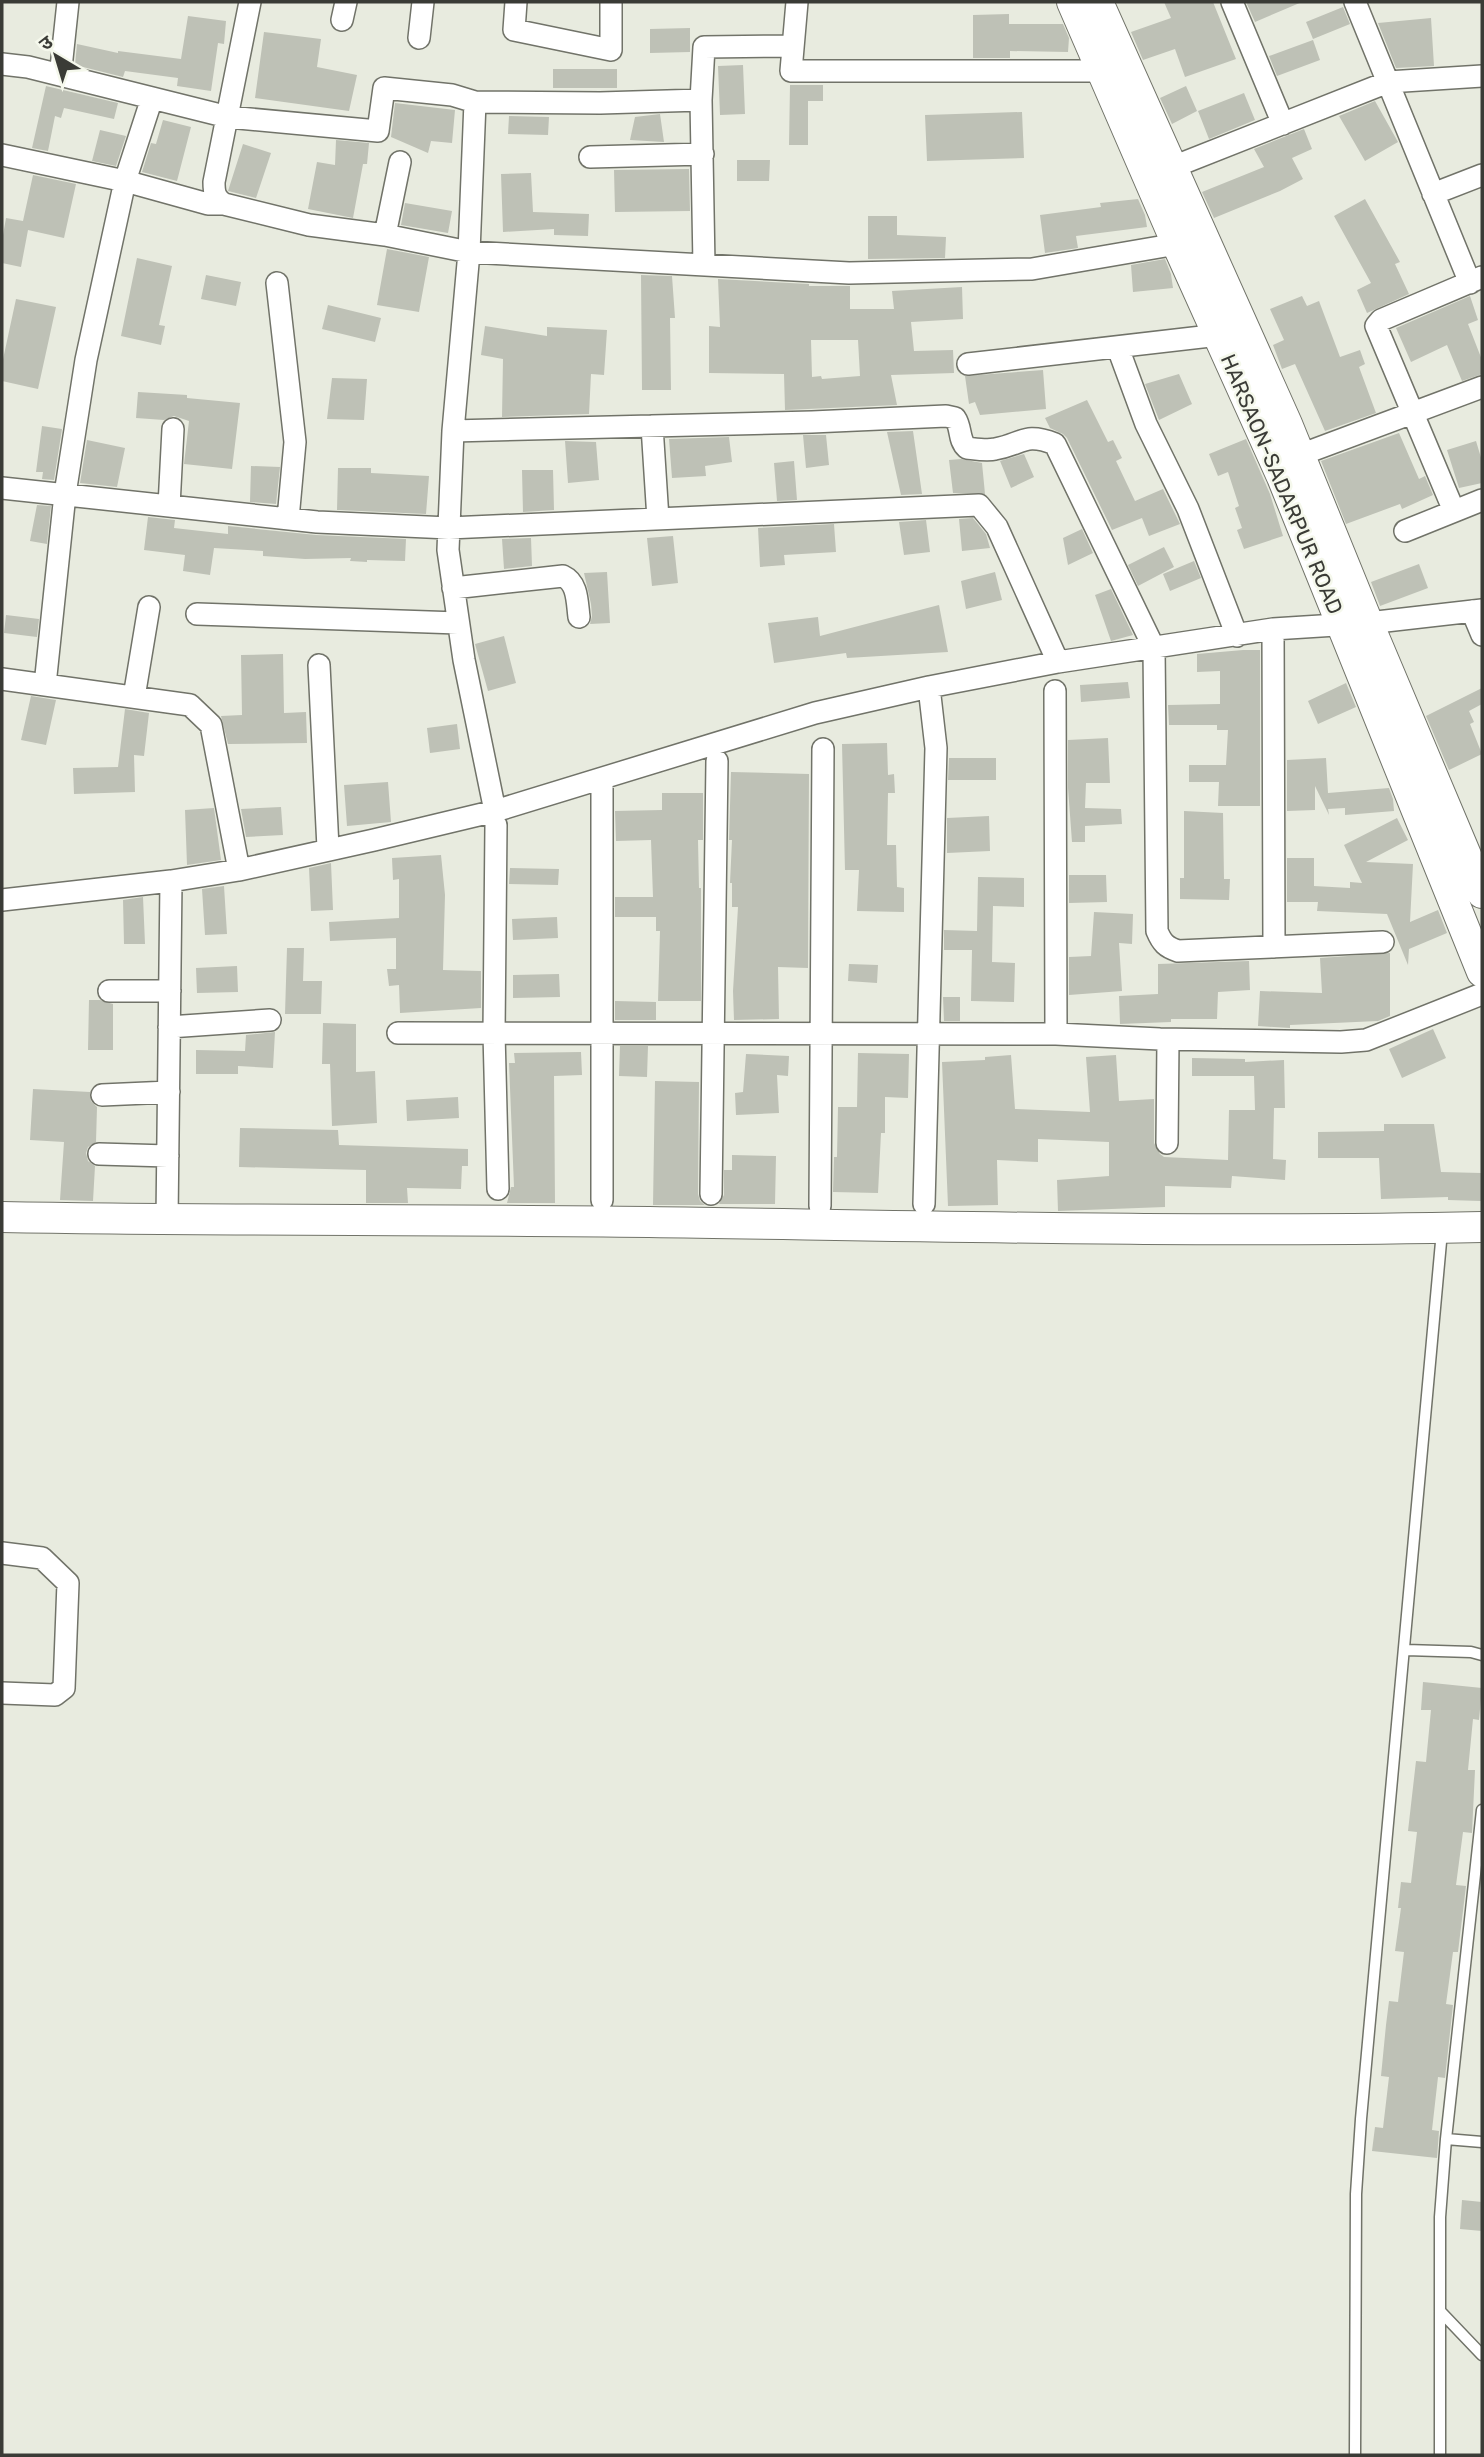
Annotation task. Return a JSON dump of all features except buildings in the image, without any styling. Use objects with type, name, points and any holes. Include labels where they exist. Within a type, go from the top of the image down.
[{"type":"street","points":[[61,68],[68,2]]},
{"type":"street","points":[[224,204],[217,199],[214,192],[250,2]]},
{"type":"street","points":[[419,38],[423,2]]},
{"type":"street","points":[[516,2],[514,30],[611,50],[611,2]]},
{"type":"street","points":[[797,2],[791,71],[1101,71]]},
{"type":"street","name":"HARSAON-SADARPUR ROAD","points":[[1072,2],[1282,477],[1355,623],[1482,893]]},
{"type":"street","name":"HARSAON-SADARPUR ROAD","points":[[1098,2],[1300,455],[1355,623],[1482,972]]},
{"type":"street","points":[[1232,2],[1283,124]]},
{"type":"street","points":[[1355,2],[1433,194],[1476,280],[1378,322],[1377,330],[1454,511]]},
{"type":"street","points":[[704,265],[701,100],[704,47],[793,46]]},
{"type":"street","points":[[2,64],[28,67],[228,117],[378,131],[384,88],[452,95],[475,102],[600,103],[701,100]]},
{"type":"street","points":[[1173,167],[1388,82],[1482,76]]},
{"type":"street","points":[[45,685],[65,494],[86,360],[125,181],[152,98]]},
{"type":"street","points":[[475,102],[469,253],[453,431],[449,550],[458,623],[495,818],[494,1033],[498,1189]]},
{"type":"street","points":[[590,157],[703,154]]},
{"type":"street","points":[[2,155],[125,181],[208,204],[224,204],[309,225],[385,235],[469,253],[849,273],[1032,269],[1177,244]]},
{"type":"street","points":[[385,235],[400,162]]},
{"type":"street","points":[[1433,194],[1482,175]]},
{"type":"street","points":[[277,283],[295,442],[288,519]]},
{"type":"street","points":[[968,364],[1219,335]]},
{"type":"street","points":[[1118,348],[1146,424],[1188,509],[1237,636]]},
{"type":"street","points":[[1300,455],[1482,387]]},
{"type":"street","points":[[453,431],[946,416],[955,418],[961,443],[967,448],[994,450],[1016,442],[1041,438],[1055,444],[1154,648],[1157,931],[1161,942],[1178,951],[1383,942]]},
{"type":"street","points":[[652,426],[658,519]]},
{"type":"street","points":[[169,506],[173,429]]},
{"type":"street","points":[[2,488],[288,519],[449,528],[979,505],[997,527],[1058,662]]},
{"type":"street","points":[[1405,531],[1482,500]]},
{"type":"street","points":[[453,588],[563,576],[569,579],[574,587],[579,617]]},
{"type":"street","points":[[134,697],[149,607]]},
{"type":"street","points":[[2,900],[171,881],[239,870],[328,848],[495,818],[602,779],[815,713],[1058,662],[1273,629],[1477,611],[1482,635]]},
{"type":"street","points":[[197,614],[458,623]]},
{"type":"street","points":[[1273,629],[1275,947]]},
{"type":"street","points":[[320,665],[328,848]]},
{"type":"street","points":[[2,679],[190,705],[211,725],[239,870]]},
{"type":"street","points":[[924,1205],[936,748],[929,687]]},
{"type":"street","points":[[1055,691],[1056,1034]]},
{"type":"street","points":[[820,1206],[822,749]]},
{"type":"street","points":[[711,1194],[717,761]]},
{"type":"street","points":[[602,779],[602,1200]]},
{"type":"street","points":[[167,1220],[171,881]]},
{"type":"street","points":[[109,991],[170,991]]},
{"type":"street","points":[[398,1033],[1056,1034],[1168,1040],[1366,1040],[1482,994]]},
{"type":"street","points":[[169,1027],[270,1020]]},
{"type":"street","points":[[1167,1143],[1168,1040]]},
{"type":"street","points":[[102,1095],[169,1092]]},
{"type":"street","points":[[99,1154],[168,1156]]},
{"type":"street","points":[[2,1217],[1038,1228],[1482,1227]]},
{"type":"street","points":[[2,1553],[42,1558],[68,1584],[64,1688],[55,1695],[2,1693]]},
{"type":"lane","points":[[1355,2455],[1356,2194],[1443,1228]]},
{"type":"lane","points":[[1406,1650],[1471,1652],[1482,1655]]},
{"type":"lane","points":[[1440,2455],[1440,2217],[1482,1810]]},
{"type":"lane","points":[[1446,2139],[1482,2142]]},
{"type":"lane","points":[[1440,2311],[1482,2355]]}]
